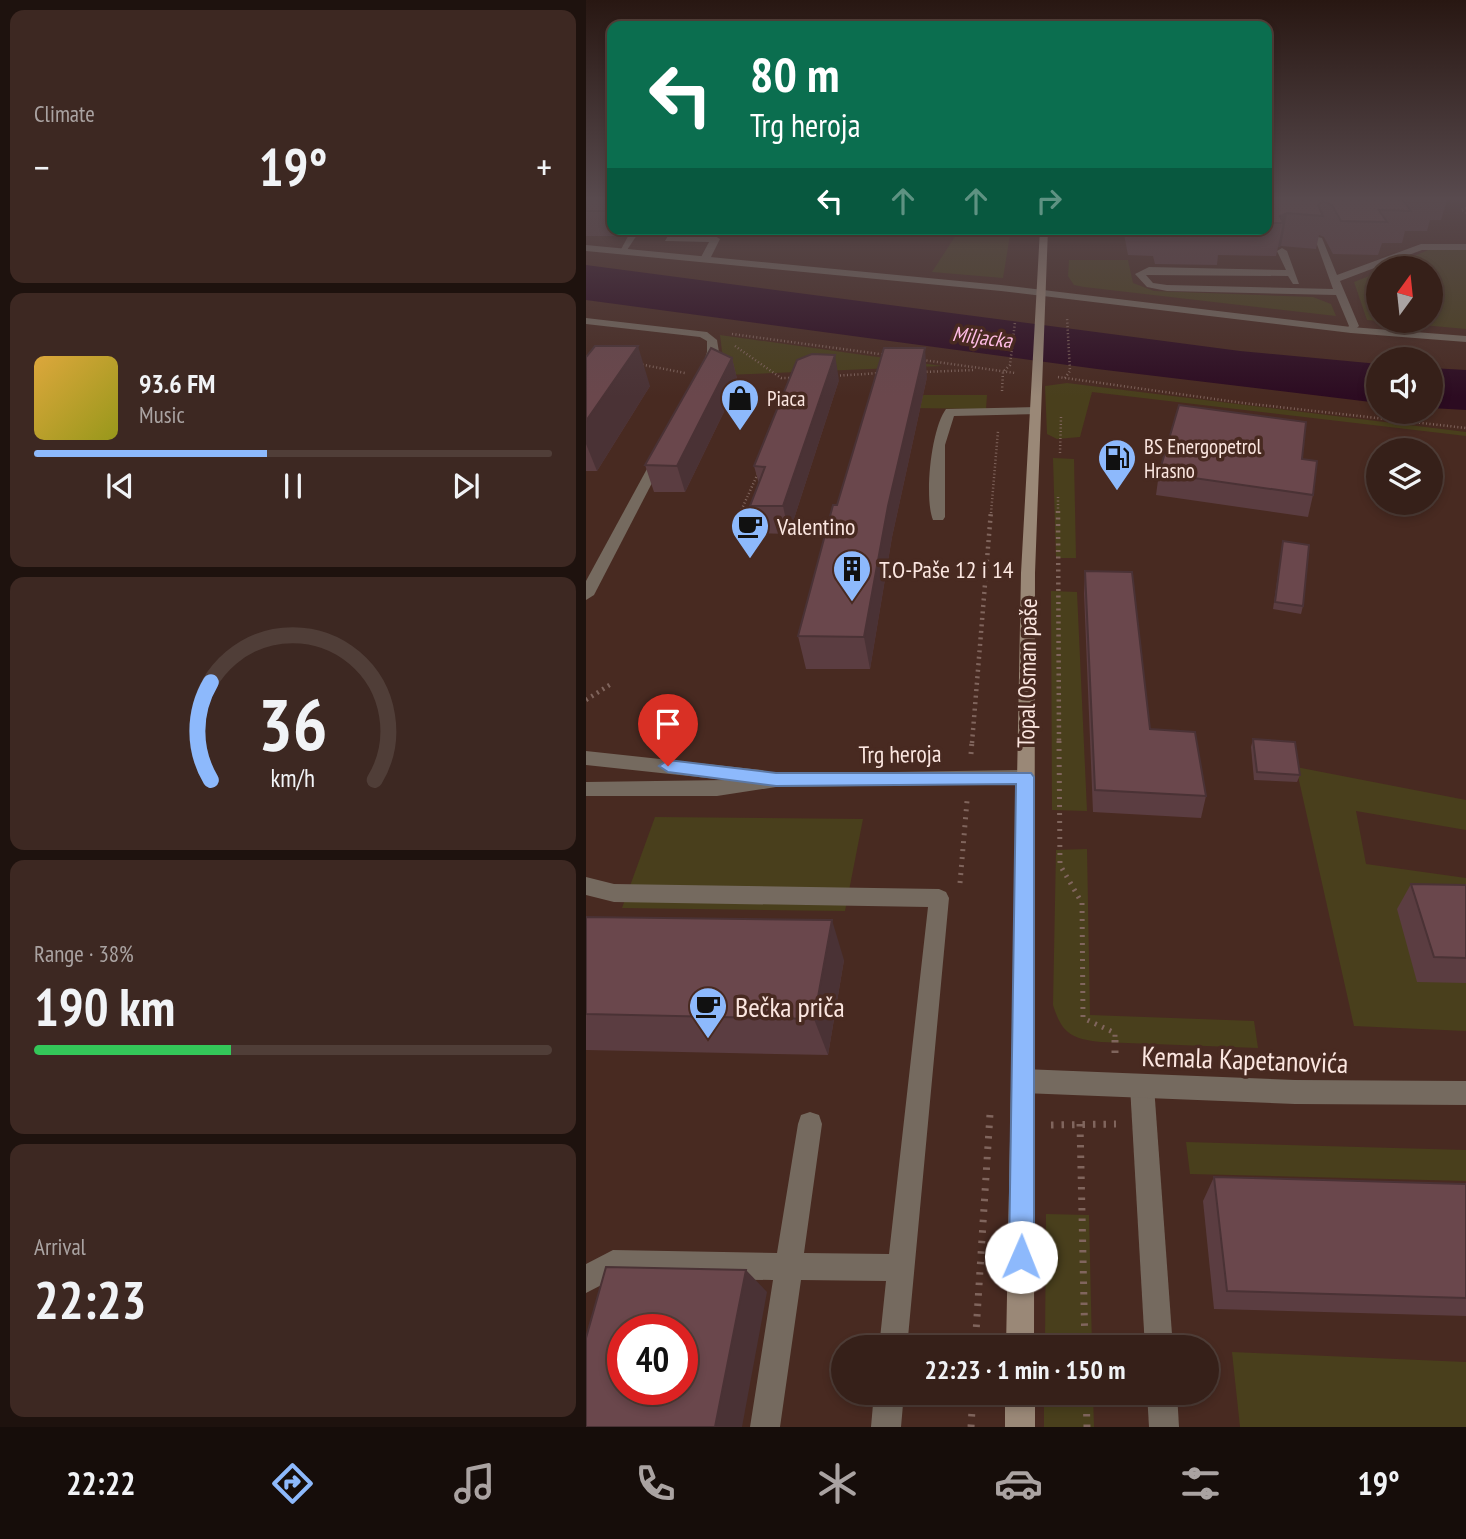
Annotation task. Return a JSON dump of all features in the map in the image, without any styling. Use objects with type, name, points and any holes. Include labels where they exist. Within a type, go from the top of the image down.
[{"type":"street","points":[[750,264],[1043,293],[1351,330],[1466,340]]},
{"type":"street","name":"Topal Osman paše","points":[[1020,1335],[1028,573],[1043,264]]},
{"type":"street","points":[[1288,264],[1301,292]]},
{"type":"street","points":[[1329,264],[1354,326],[1351,330]]},
{"type":"street","points":[[1336,279],[1377,264]]},
{"type":"street","points":[[1292,273],[1149,270],[1140,274],[1150,285],[1167,288],[1341,292]]},
{"type":"street","points":[[586,321],[701,334],[712,340],[713,352],[706,376],[699,388]]},
{"type":"street","points":[[938,517],[940,431],[945,416],[951,412],[1000,409],[1036,411]]},
{"type":"street","points":[[586,595],[665,445]]},
{"type":"street","name":"Trg heroja","points":[[586,758],[722,771],[776,780]]},
{"type":"street","name":"Trg heroja","points":[[586,789],[717,789],[776,780],[1025,777]]},
{"type":"street","points":[[586,886],[614,892],[939,898],[894,1335]]},
{"type":"street","name":"Kemala Kapetanovića","points":[[1023,1081],[1466,1093]]},
{"type":"street","points":[[1142,1086],[1158,1335]]},
{"type":"street","points":[[765,1427],[810,1124]]},
{"type":"street","points":[[586,1279],[613,1264],[901,1268]]},
{"type":"street","points":[[886,1427],[888,1405]]},
{"type":"street","points":[[1020,1405],[1020,1427]]},
{"type":"street","points":[[1163,1405],[1164,1427]]},
{"type":"path","points":[[960,885],[1003,373],[1010,365],[1016,310]]},
{"type":"path","points":[[1067,314],[1070,371],[1063,377],[1243,403],[1466,428]]},
{"type":"path","points":[[701,334],[893,357],[726,333]]},
{"type":"path","points":[[701,334],[727,340],[781,379],[802,378]]},
{"type":"path","points":[[628,361],[706,376]]},
{"type":"path","points":[[1003,373],[921,361],[1026,374]]},
{"type":"path","points":[[922,372],[989,370]]},
{"type":"path","points":[[827,376],[880,373]]},
{"type":"path","points":[[735,524],[763,463]]},
{"type":"path","points":[[1058,491],[1060,865],[1082,903],[1083,1018],[1115,1033],[1115,1053]]},
{"type":"path","points":[[586,700],[611,684]]},
{"type":"path","points":[[976,1335],[990,1124]]},
{"type":"path","points":[[1080,1124],[1085,1335]]},
{"type":"path","points":[[971,1427],[972,1405]]},
{"type":"path","points":[[1086,1405],[1087,1427]]},
{"type":"shaded area","points":[[937,264],[1005,264],[1003,278],[932,272]]},
{"type":"shaded area","points":[[1069,264],[1129,264],[1133,283],[1154,291],[1313,297],[1331,304],[1336,316],[1084,287],[1074,285],[1068,276]]},
{"type":"shaded area","points":[[1444,264],[1466,264],[1466,329],[1444,327]]},
{"type":"shaded area","points":[[1366,277],[1366,317],[1354,282]]},
{"type":"shaded area","points":[[720,335],[942,366],[725,375]]},
{"type":"shaded area","points":[[1067,383],[1366,420],[1366,424],[1401,424],[1466,432],[1466,436],[1092,392],[1080,437],[1057,439],[1047,434],[1045,386]]},
{"type":"shaded area","points":[[912,395],[987,395],[986,409],[909,408]]},
{"type":"shaded area","points":[[1053,458],[1074,459],[1076,558],[1056,558]]},
{"type":"shaded area","points":[[1051,591],[1077,592],[1087,811],[1052,810]]},
{"type":"shaded area","points":[[1296,767],[1466,800],[1466,830],[1356,811],[1366,864],[1466,878],[1466,1031],[1354,1026]]},
{"type":"shaded area","points":[[655,817],[863,819],[845,911],[622,908]]},
{"type":"shaded area","points":[[1087,849],[1090,1015],[1254,1021],[1258,1048],[1101,1042],[1075,1037],[1064,1029],[1053,1005],[1056,850]]},
{"type":"shaded area","points":[[1186,1142],[1466,1150],[1466,1181],[1190,1174]]},
{"type":"shaded area","points":[[1046,1214],[1089,1215],[1092,1335],[1045,1335]]},
{"type":"shaded area","points":[[1232,1352],[1466,1362],[1466,1427],[1240,1427]]},
{"type":"shaded area","points":[[1044,1405],[1093,1405],[1094,1427],[1044,1427]]},
{"type":"water","name":"Miljacka","points":[[586,265],[1240,351],[1366,363],[1366,401],[1097,369],[586,300]]},
{"type":"water","points":[[1443,369],[1466,370],[1466,410],[1443,409]]},
{"type":"building","points":[[595,346],[638,346],[586,421],[586,357]]},
{"type":"building","points":[[711,348],[732,358],[677,466],[645,465]]},
{"type":"building","points":[[884,348],[925,348],[888,506],[864,637],[798,636],[833,505],[837,505]]},
{"type":"building","points":[[812,354],[835,355],[783,506],[750,506],[765,467],[754,466],[797,360]]},
{"type":"building","points":[[1179,405],[1306,422],[1302,459],[1317,461],[1313,495],[1159,473]]},
{"type":"building","points":[[1283,541],[1309,545],[1303,606],[1275,602]]},
{"type":"building","points":[[1085,571],[1132,572],[1150,729],[1195,732],[1206,796],[1095,790]]},
{"type":"building","points":[[1253,739],[1295,742],[1300,775],[1257,772]]},
{"type":"building","points":[[1411,884],[1466,885],[1466,958],[1434,957]]},
{"type":"building","points":[[586,917],[832,920],[814,1019],[586,1014]]},
{"type":"building","points":[[1214,1177],[1466,1184],[1466,1298],[1227,1291]]},
{"type":"building","points":[[606,1267],[746,1270],[715,1427],[586,1427],[586,1338]]},
{"type":"place","name":"Piaca","points":[[740,432]]},
{"type":"place","name":"BS Energopetrol Hrasno","points":[[1117,492]]},
{"type":"place","name":"Valentino","points":[[750,560]]},
{"type":"place","name":"T.O-Paše 12 i 14","points":[[852,603]]},
{"type":"place","name":"Bečka priča","points":[[708,1040]]},
{"type":"route","points":[[668,766],[776,780],[1025,777],[1021,1257]]}]
